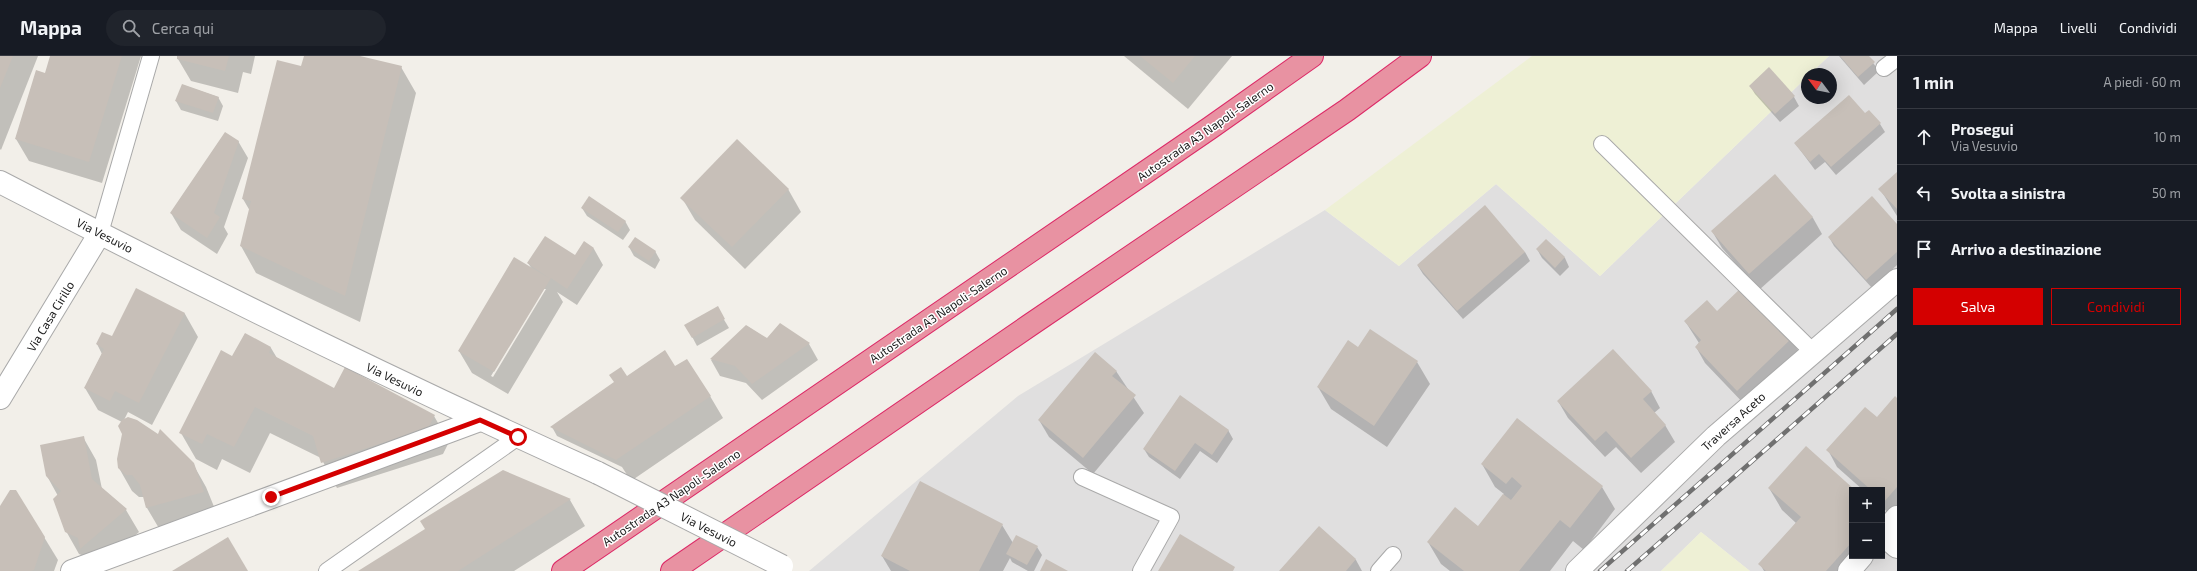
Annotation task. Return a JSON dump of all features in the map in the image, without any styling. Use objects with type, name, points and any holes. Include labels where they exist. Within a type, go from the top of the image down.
[{"type":"highway","name":"Autostrada A3 Napoli-Salerno","points":[[563,571],[1210,128],[1312,56]]},
{"type":"highway","points":[[672,571],[1030,325],[1347,110],[1420,56]]},
{"type":"street","name":"Via Vesuvio","points":[[0,182],[100,234],[480,420],[598,474],[787,568]]},
{"type":"street","name":"Via Casa Cirillo","points":[[0,398],[100,234]]},
{"type":"street","name":"Traversa Aceto","points":[[1577,571],[1716,436],[1897,280]]},
{"type":"street","points":[[72,571],[480,420]]},
{"type":"street","points":[[1885,531],[1897,517]]},
{"type":"street","points":[[1885,537],[1897,547]]},
{"type":"street","points":[[1849,571],[1859,559]]},
{"type":"lane","points":[[100,234],[151,56]]},
{"type":"lane","points":[[1884,68],[1897,58]]},
{"type":"lane","points":[[1602,144],[1813,352]]},
{"type":"lane","points":[[327,571],[518,437]]},
{"type":"lane","points":[[1082,477],[1171,516],[1141,571]]},
{"type":"lane","points":[[1379,571],[1392,556]]},
{"type":"shaded area","points":[[1829,56],[1897,56],[1897,571],[1750,571],[1701,532],[1661,571],[809,571],[1018,396],[1325,210],[1399,266],[1496,184],[1600,276],[1801,83],[1801,104],[1837,104],[1837,68],[1816,68]]},
{"type":"green space","points":[[1532,56],[1829,56],[1816,68],[1801,68],[1801,83],[1600,276],[1496,184],[1399,266],[1325,210]]},
{"type":"green space","points":[[1701,532],[1750,571],[1661,571]]},
{"type":"building","points":[[0,56],[13,56],[0,88]]},
{"type":"building","points":[[50,56],[122,56],[89,162],[15,139],[36,70],[45,73]]},
{"type":"building","points":[[177,56],[229,56],[225,71],[177,59]]},
{"type":"building","points":[[304,56],[360,56],[402,66],[345,296],[240,246],[251,201],[242,199],[277,60],[301,66]]},
{"type":"building","points":[[1140,56],[1195,56],[1173,83]]},
{"type":"building","points":[[1840,56],[1869,56],[1875,62],[1858,77]]},
{"type":"building","points":[[1769,67],[1795,96],[1775,114],[1749,86]]},
{"type":"building","points":[[182,84],[219,97],[213,113],[175,101]]},
{"type":"building","points":[[1849,95],[1865,113],[1869,110],[1881,123],[1831,167],[1819,154],[1810,162],[1794,143]]},
{"type":"building","points":[[225,132],[239,141],[214,213],[220,217],[207,238],[170,213]]},
{"type":"building","points":[[737,139],[789,189],[732,247],[680,198]]},
{"type":"building","points":[[1897,172],[1897,209],[1878,189]]},
{"type":"building","points":[[1775,174],[1813,217],[1749,274],[1711,231]]},
{"type":"building","points":[[589,196],[626,221],[618,232],[581,208]]},
{"type":"building","points":[[1872,196],[1897,224],[1897,252],[1866,280],[1828,237]]},
{"type":"building","points":[[1485,205],[1525,252],[1457,311],[1417,265]]},
{"type":"building","points":[[545,236],[575,255],[584,241],[594,248],[567,289],[551,278],[494,372],[458,351],[514,257],[549,278],[527,263]]},
{"type":"building","points":[[635,237],[656,251],[649,261],[628,247]]},
{"type":"building","points":[[1546,239],[1565,257],[1555,268],[1536,249]]},
{"type":"building","points":[[1743,286],[1792,338],[1737,391],[1695,347],[1701,340],[1684,321],[1707,300],[1717,311]]},
{"type":"building","points":[[136,288],[185,313],[139,403],[115,391],[110,401],[84,388],[104,349],[96,344],[102,332],[112,336]]},
{"type":"building","points":[[718,306],[725,319],[692,338],[684,325]]},
{"type":"building","points":[[780,323],[810,343],[752,384],[735,366],[710,359],[746,325],[767,338]]},
{"type":"building","points":[[1370,329],[1418,361],[1374,426],[1317,387],[1348,340],[1358,347]]},
{"type":"building","points":[[245,333],[271,347],[269,353],[334,388],[345,367],[435,415],[428,428],[321,463],[313,436],[255,407],[234,447],[207,434],[202,444],[179,433],[221,350],[232,356]]},
{"type":"building","points":[[1613,349],[1652,391],[1643,399],[1666,425],[1631,458],[1606,431],[1595,441],[1557,401]]},
{"type":"building","points":[[665,350],[675,366],[687,359],[711,396],[616,460],[550,427],[614,382],[609,375],[621,367],[627,376]]},
{"type":"building","points":[[1095,352],[1117,371],[1112,376],[1136,395],[1083,458],[1038,420]]},
{"type":"building","points":[[1180,395],[1229,430],[1212,455],[1195,443],[1175,471],[1143,449]]},
{"type":"building","points":[[1895,396],[1897,398],[1897,487],[1885,501],[1885,487],[1868,487],[1826,450],[1865,407],[1877,417]]},
{"type":"building","points":[[128,417],[137,420],[158,434],[160,429],[194,463],[204,492],[146,508],[140,485],[132,475],[126,475],[118,468],[117,459],[122,434],[118,426],[122,420]]},
{"type":"building","points":[[1517,418],[1603,486],[1570,528],[1560,520],[1519,571],[1464,571],[1427,542],[1455,507],[1478,526],[1503,494],[1511,500],[1522,486],[1512,477],[1506,484],[1481,464]]},
{"type":"building","points":[[84,436],[92,479],[127,509],[80,549],[78,538],[65,532],[53,499],[61,491],[46,476],[40,445]]},
{"type":"building","points":[[1806,446],[1852,487],[1849,487],[1849,545],[1826,571],[1766,571],[1758,564],[1801,517],[1768,488]]},
{"type":"building","points":[[503,470],[571,499],[458,571],[358,571],[425,529],[420,521]]},
{"type":"building","points":[[920,481],[1003,524],[979,571],[910,571],[881,556]]},
{"type":"building","points":[[10,490],[16,490],[45,537],[34,570],[0,571],[0,506]]},
{"type":"building","points":[[1319,526],[1356,559],[1346,571],[1279,571]]},
{"type":"building","points":[[1180,534],[1235,567],[1233,571],[1158,571]]},
{"type":"building","points":[[1016,535],[1038,546],[1027,565],[1006,554]]},
{"type":"building","points":[[228,537],[248,571],[172,571]]},
{"type":"building","points":[[1046,559],[1068,571],[1040,571]]},
{"type":"railway","points":[[1600,571],[1897,309]]},
{"type":"railway","points":[[1627,571],[1897,334]]},
{"type":"route","points":[[271,497],[480,420],[518,437]]}]
